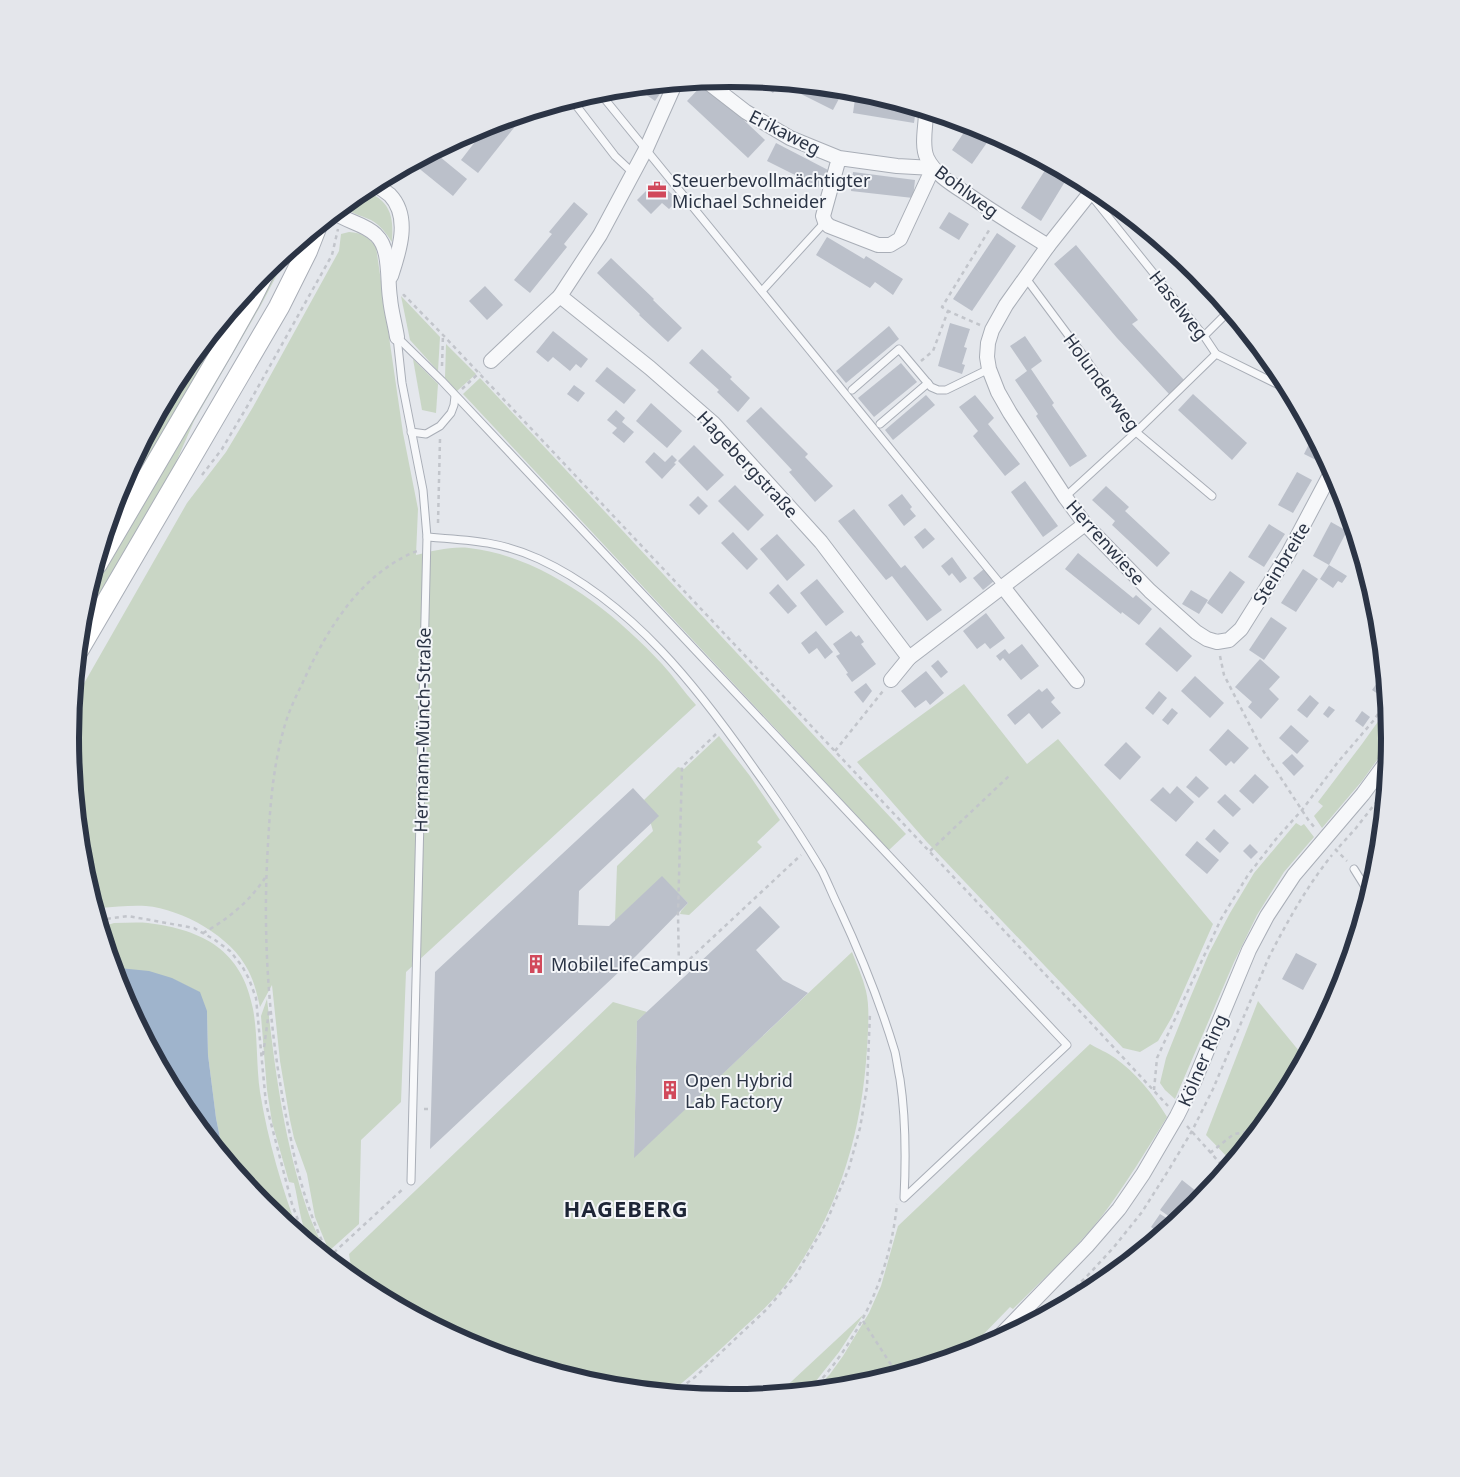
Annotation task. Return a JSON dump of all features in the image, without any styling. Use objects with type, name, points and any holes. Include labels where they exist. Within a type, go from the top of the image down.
[{"type":"main road","points":[[87,636],[248,362],[279,306],[311,241]]},
{"type":"main road","points":[[109,541],[253,295]]},
{"type":"street","name":"Erikaweg","points":[[715,88],[746,112],[790,138],[839,158],[897,166],[933,168]]},
{"type":"street","points":[[491,361],[560,296],[600,235],[646,149],[672,90]]},
{"type":"street","name":"Bohlweg","points":[[926,118],[924,147],[933,168],[998,215],[1048,246]]},
{"type":"street","points":[[839,158],[823,216],[825,222],[829,226],[878,245],[890,244],[900,239],[933,168]]},
{"type":"street","name":"Hermann-Münch-Straße","points":[[381,189],[391,196],[400,214],[402,223],[396,259],[389,282]]},
{"type":"street","name":"Herrenwiese","points":[[1089,195],[1048,246],[1006,305],[992,330],[988,343],[987,357],[989,369],[998,392],[1010,414],[1085,524],[1150,591],[1196,632],[1207,639],[1217,642]]},
{"type":"street","name":"Hermann-Münch-Straße","points":[[341,217],[368,228],[385,246],[390,298],[397,337]]},
{"type":"street","name":"Hagebergstraße","points":[[560,296],[650,368],[713,423],[821,542],[909,658]]},
{"type":"street","name":"Steinbreite","points":[[1217,642],[1229,640],[1240,629],[1288,554],[1328,479]]},
{"type":"street","points":[[891,680],[909,658],[1085,524]]},
{"type":"street","points":[[1003,587],[1077,681]]},
{"type":"street","name":"Kölner Ring","points":[[1008,1327],[1087,1246],[1119,1209],[1143,1174],[1178,1116],[1248,950],[1267,916],[1294,875],[1363,794],[1380,771]]},
{"type":"lane","points":[[605,100],[1003,587]]},
{"type":"lane","points":[[576,106],[615,156],[633,173]]},
{"type":"lane","name":"Haselweg","points":[[1103,205],[1216,354],[1275,383]]},
{"type":"lane","points":[[762,291],[825,222]]},
{"type":"lane","name":"Holunderweg","points":[[1026,277],[1136,432],[1212,496]]},
{"type":"lane","points":[[1204,336],[1225,315]]},
{"type":"lane","points":[[397,337],[455,396],[1067,1045],[904,1198],[906,1146],[903,1098],[895,1054],[870,978],[856,943],[822,872],[783,809],[740,748],[690,683],[658,648],[631,622],[589,588],[538,558],[508,547],[480,541],[427,537]]},
{"type":"lane","name":"Hermann-Münch-Straße","points":[[397,337],[402,383],[423,490],[427,537],[411,1180]]},
{"type":"lane","points":[[852,390],[899,350],[928,384],[938,390],[946,390],[989,369]]},
{"type":"lane","points":[[1065,497],[1136,432],[1216,354]]},
{"type":"lane","points":[[880,424],[928,384]]},
{"type":"lane","points":[[411,432],[426,434],[440,426],[451,413],[455,396]]},
{"type":"lane","points":[[1354,869],[1364,885]]},
{"type":"path","points":[[992,330],[948,312],[942,307],[998,215]]},
{"type":"path","points":[[390,298],[404,295],[479,373],[930,851],[1154,1090],[1222,1166]]},
{"type":"path","points":[[914,367],[934,352],[948,312]]},
{"type":"path","points":[[455,396],[491,361]]},
{"type":"path","points":[[325,1247],[298,1174],[281,1090],[270,1008],[266,931],[266,877],[269,818],[276,767],[283,731],[296,697],[312,660],[330,629],[344,609],[369,582],[396,561],[416,551],[426,549]]},
{"type":"path","points":[[1217,642],[1224,675],[1262,749],[1309,821],[1354,869]]},
{"type":"path","points":[[835,751],[891,680]]},
{"type":"path","points":[[1154,1090],[1158,1058],[1221,919],[1248,875],[1380,710]]},
{"type":"path","points":[[719,731],[682,767],[678,914],[679,969],[798,857]]},
{"type":"path","points":[[930,851],[1010,776]]},
{"type":"path","points":[[1069,1294],[1096,1267],[1142,1212],[1168,1171],[1192,1131],[1213,1089],[1279,937],[1323,866],[1378,800]]},
{"type":"path","points":[[911,838],[914,835]]},
{"type":"path","points":[[803,853],[807,859]]},
{"type":"path","points":[[936,864],[939,861]]},
{"type":"path","points":[[203,933],[218,924],[237,908],[260,887],[266,877]]},
{"type":"path","points":[[962,892],[965,889]]},
{"type":"path","points":[[105,919],[128,916],[194,928],[230,951],[242,966],[250,979],[256,998],[266,1104],[292,1204],[301,1228]]},
{"type":"path","points":[[262,1062],[270,1008]]},
{"type":"path","points":[[681,1387],[695,1377],[767,1309],[796,1274],[826,1223],[849,1168],[860,1128],[867,1087],[870,1009]]},
{"type":"path","points":[[422,1109],[431,1109]]},
{"type":"path","points":[[1210,1153],[1234,1134],[1249,1132]]},
{"type":"path","points":[[333,1254],[411,1180]]},
{"type":"path","points":[[817,1384],[841,1355],[863,1321],[873,1300],[887,1261],[895,1227],[898,1196]]},
{"type":"path","points":[[863,1321],[894,1369]]},
{"type":"green space","points":[[372,194],[379,199],[385,204],[391,216],[392,242],[374,222],[350,210]]},
{"type":"green space","points":[[349,232],[358,233],[376,247],[403,433],[418,509],[416,555],[449,548],[469,548],[496,553],[523,562],[549,574],[599,606],[643,644],[696,705],[406,972],[401,1102],[361,1140],[359,1224],[329,1251],[315,1217],[307,1174],[294,1138],[290,1120],[280,1061],[272,985],[260,1007],[252,979],[240,958],[218,936],[190,919],[160,908],[146,906],[101,908],[91,866],[84,824],[79,738],[81,689],[187,503],[226,452],[253,407],[339,251],[341,234]]},
{"type":"green space","points":[[281,267],[194,421],[167,483],[91,611],[100,575],[231,353],[273,274]]},
{"type":"green space","points":[[401,296],[440,337],[438,371],[410,340]]},
{"type":"green space","points":[[225,327],[124,500],[146,450],[166,413],[213,342]]},
{"type":"green space","points":[[446,344],[476,374],[457,391],[445,378]]},
{"type":"green space","points":[[413,359],[438,384],[436,413],[422,410]]},
{"type":"green space","points":[[480,378],[906,834],[889,850],[463,394]]},
{"type":"green space","points":[[964,684],[1027,764],[1058,739],[1213,924],[1172,1017],[1158,1041],[1140,1052],[1123,1048],[926,841],[857,762]]},
{"type":"green space","points":[[1381,718],[1381,755],[1362,781],[1322,828],[1314,816],[1323,806],[1318,802]]},
{"type":"green space","points":[[719,736],[750,776],[780,820],[757,842],[762,847],[689,915],[680,914],[688,903],[662,877],[615,921],[617,866],[653,831],[644,800],[678,767],[684,769]]},
{"type":"green space","points":[[1296,823],[1301,826],[1304,824],[1314,837],[1284,872],[1257,915],[1234,962],[1175,1099],[1160,1083],[1166,1058],[1209,953],[1254,873]]},
{"type":"green space","points":[[114,923],[148,923],[186,931],[217,946],[240,972],[248,989],[253,1009],[260,1092],[267,1128],[281,1182],[295,1223],[269,1199],[221,1145],[208,1055],[207,1011],[121,969],[106,925]]},
{"type":"green space","points":[[852,952],[867,997],[867,1048],[860,1111],[844,1172],[833,1201],[820,1230],[781,1290],[753,1319],[677,1387],[603,1377],[561,1368],[521,1355],[442,1323],[404,1302],[351,1268],[349,1254],[613,1002],[647,1012],[637,1021],[634,1157]]},
{"type":"green space","points":[[267,999],[286,1131],[307,1209],[323,1246],[306,1232],[294,1183],[289,1182],[272,1122],[267,1090],[261,1016]]},
{"type":"green space","points":[[1258,1001],[1300,1052],[1271,1100],[1228,1158],[1206,1135]]},
{"type":"green space","points":[[1090,1044],[1112,1056],[1130,1070],[1150,1092],[1167,1117],[1128,1180],[1081,1241],[1013,1309],[1010,1307],[977,1341],[899,1368],[822,1383],[843,1356],[869,1313],[881,1286],[898,1226]]},
{"type":"green space","points":[[864,1314],[839,1352],[813,1384],[786,1387]]},
{"type":"water","points":[[121,968],[149,971],[172,978],[200,992],[207,1011],[208,1055],[221,1145],[166,1064],[146,1027]]},
{"type":"building","points":[[699,88],[709,88],[765,140],[748,158],[687,101]]},
{"type":"building","points":[[767,89],[776,89],[773,93]]},
{"type":"building","points":[[662,91],[655,101],[644,93]]},
{"type":"building","points":[[795,91],[840,97],[833,110]]},
{"type":"building","points":[[855,100],[915,114],[914,123],[853,113]]},
{"type":"building","points":[[518,123],[478,173],[461,160],[478,138]]},
{"type":"building","points":[[965,132],[988,141],[972,164],[952,150]]},
{"type":"building","points":[[776,143],[830,171],[821,188],[767,161]]},
{"type":"building","points":[[439,156],[467,179],[453,196],[418,167]]},
{"type":"building","points":[[1046,169],[1065,181],[1041,221],[1021,208]]},
{"type":"building","points":[[853,172],[915,180],[913,198],[851,191]]},
{"type":"building","name":"Steuerbevollmächtigter Michael Schneider","points":[[657,180],[678,200],[669,209],[662,203],[651,214],[637,200]]},
{"type":"building","points":[[574,202],[588,214],[564,244],[567,247],[530,293],[514,280],[552,234],[549,232]]},
{"type":"building","points":[[949,212],[969,224],[959,240],[939,228]]},
{"type":"building","points":[[997,233],[1016,246],[972,311],[953,299]]},
{"type":"building","points":[[827,237],[864,259],[866,256],[903,279],[893,295],[875,282],[870,288],[816,255]]},
{"type":"building","points":[[1076,245],[1138,320],[1132,324],[1184,380],[1169,394],[1117,338],[1054,264]]},
{"type":"building","points":[[611,258],[682,328],[668,342],[597,273]]},
{"type":"building","points":[[485,286],[503,305],[487,320],[469,301]]},
{"type":"building","points":[[950,323],[970,329],[964,347],[967,348],[962,364],[965,365],[962,374],[938,366]]},
{"type":"building","points":[[889,326],[899,339],[846,383],[836,371]]},
{"type":"building","points":[[553,331],[588,359],[581,368],[576,364],[570,371],[553,357],[548,362],[536,352]]},
{"type":"building","points":[[1025,336],[1042,361],[1031,369],[1054,403],[1052,405],[1087,456],[1070,467],[1015,380],[1027,371],[1010,346]]},
{"type":"building","points":[[702,349],[732,377],[730,379],[750,398],[738,412],[717,392],[719,390],[689,363]]},
{"type":"building","points":[[901,363],[917,382],[874,417],[858,398]]},
{"type":"building","points":[[607,367],[636,390],[624,404],[595,381]]},
{"type":"building","points":[[574,385],[585,393],[578,402],[567,394]]},
{"type":"building","points":[[1193,394],[1247,443],[1232,460],[1178,410]]},
{"type":"building","points":[[926,395],[935,405],[893,440],[885,430]]},
{"type":"building","points":[[975,395],[994,418],[988,424],[1020,464],[1005,476],[973,436],[978,431],[959,407]]},
{"type":"building","points":[[651,403],[682,431],[667,448],[636,421]]},
{"type":"building","points":[[761,407],[808,454],[805,457],[833,486],[815,502],[789,472],[792,470],[746,421]]},
{"type":"building","points":[[616,410],[625,418],[622,422],[634,432],[624,443],[612,433],[617,428],[607,420]]},
{"type":"building","points":[[1310,442],[1319,462],[1304,454]]},
{"type":"building","points":[[694,445],[724,475],[707,491],[678,461]]},
{"type":"building","points":[[654,452],[665,462],[672,455],[677,460],[674,463],[676,464],[662,479],[645,462]]},
{"type":"building","points":[[1297,472],[1312,480],[1293,513],[1278,505]]},
{"type":"building","points":[[1025,481],[1058,526],[1043,537],[1011,492]]},
{"type":"building","points":[[735,485],[764,515],[748,531],[718,501]]},
{"type":"building","points":[[1106,486],[1129,507],[1125,511],[1170,553],[1157,567],[1112,525],[1115,521],[1092,500]]},
{"type":"building","points":[[902,494],[916,516],[904,526],[888,505]]},
{"type":"building","points":[[698,496],[708,506],[699,515],[689,505]]},
{"type":"building","points":[[854,509],[901,568],[905,565],[942,610],[927,621],[892,576],[886,580],[838,521]]},
{"type":"building","points":[[1331,522],[1347,531],[1329,565],[1313,556]]},
{"type":"building","points":[[1269,524],[1285,534],[1264,567],[1248,557]]},
{"type":"building","points":[[925,528],[935,539],[923,549],[914,537]]},
{"type":"building","points":[[733,532],[758,559],[747,570],[721,543]]},
{"type":"building","points":[[777,534],[805,565],[787,581],[760,549]]},
{"type":"building","points":[[1078,553],[1133,598],[1136,595],[1152,609],[1139,625],[1122,612],[1121,614],[1065,569]]},
{"type":"building","points":[[952,557],[967,578],[960,583],[952,573],[949,576],[941,566]]},
{"type":"building","points":[[1329,565],[1347,576],[1342,583],[1338,581],[1333,588],[1320,579]]},
{"type":"building","points":[[984,569],[994,581],[983,590],[973,578]]},
{"type":"building","points":[[1303,569],[1318,579],[1296,612],[1281,603]]},
{"type":"building","points":[[1230,571],[1245,582],[1222,614],[1207,603]]},
{"type":"building","points":[[817,579],[844,612],[826,626],[800,593]]},
{"type":"building","points":[[778,584],[797,606],[788,614],[769,593]]},
{"type":"building","points":[[1191,590],[1208,600],[1199,614],[1182,604]]},
{"type":"building","points":[[986,613],[1005,638],[990,649],[985,643],[977,649],[963,631]]},
{"type":"building","points":[[1271,617],[1287,628],[1264,660],[1249,650]]},
{"type":"building","points":[[1160,627],[1192,656],[1177,672],[1145,644]]},
{"type":"building","points":[[816,631],[833,652],[825,659],[817,648],[809,654],[801,643]]},
{"type":"building","points":[[851,631],[856,637],[859,635],[864,642],[861,644],[876,664],[852,682],[836,656],[840,654],[833,644]]},
{"type":"building","points":[[1022,644],[1039,666],[1021,680],[1003,658],[1000,661],[996,656],[1005,649],[1009,654]]},
{"type":"building","points":[[1260,659],[1280,677],[1269,689],[1279,699],[1261,719],[1248,707],[1252,702],[1235,687]]},
{"type":"building","points":[[938,660],[948,672],[941,678],[931,666]]},
{"type":"building","points":[[926,671],[944,693],[930,705],[926,700],[915,708],[901,691]]},
{"type":"building","points":[[1195,676],[1224,703],[1210,718],[1181,691]]},
{"type":"building","points":[[1379,681],[1380,695],[1372,690]]},
{"type":"building","points":[[866,683],[872,691],[863,703],[854,692]]},
{"type":"building","points":[[1047,688],[1055,698],[1051,702],[1061,713],[1042,729],[1029,713],[1015,725],[1007,715],[1039,689],[1042,692]]},
{"type":"building","points":[[1159,691],[1167,698],[1153,715],[1145,708]]},
{"type":"building","points":[[1310,695],[1319,703],[1307,718],[1297,710]]},
{"type":"building","points":[[1329,706],[1335,710],[1328,718],[1323,714]]},
{"type":"building","points":[[1172,708],[1178,713],[1168,725],[1162,720]]},
{"type":"building","points":[[1362,711],[1370,717],[1363,727],[1355,721]]},
{"type":"building","points":[[1291,725],[1309,741],[1297,754],[1279,738]]},
{"type":"building","points":[[1228,729],[1249,748],[1234,764],[1231,761],[1226,766],[1209,750]]},
{"type":"building","points":[[1126,742],[1141,757],[1120,780],[1104,765]]},
{"type":"building","points":[[1292,754],[1304,766],[1294,776],[1282,763]]},
{"type":"building","points":[[1255,774],[1269,787],[1253,804],[1239,791]]},
{"type":"building","points":[[1196,776],[1209,788],[1199,798],[1186,787]]},
{"type":"building","points":[[1177,786],[1194,802],[1176,822],[1150,800],[1163,787],[1170,794]]},
{"type":"building","name":"MobileLifeCampus","points":[[633,788],[659,816],[579,891],[578,925],[609,926],[662,876],[688,903],[636,956],[430,1149],[435,972]]},
{"type":"building","points":[[1225,794],[1241,809],[1233,817],[1217,802]]},
{"type":"building","points":[[1214,829],[1229,843],[1220,853],[1205,839]]},
{"type":"building","points":[[1197,841],[1219,860],[1207,874],[1185,855]]},
{"type":"building","points":[[1250,844],[1258,852],[1251,859],[1243,851]]},
{"type":"building","name":"Open Hybrid Lab Factory","points":[[760,906],[780,927],[756,950],[783,980],[808,993],[634,1158],[637,1021]]},
{"type":"building","points":[[1296,953],[1317,964],[1303,990],[1282,979]]},
{"type":"building","points":[[1182,1180],[1197,1192],[1171,1217],[1160,1210]]},
{"type":"building","points":[[1160,1214],[1168,1219],[1156,1231],[1151,1227]]},
{"type":"place","name":"Steuerbevollmächtigter Michael Schneider","points":[[657,190]]},
{"type":"place","name":"MobileLifeCampus","points":[[536,964]]},
{"type":"place","name":"Open Hybrid Lab Factory","points":[[670,1090]]},
{"type":"district","name":"HAGEBERG","points":[[626,1208]]}]
